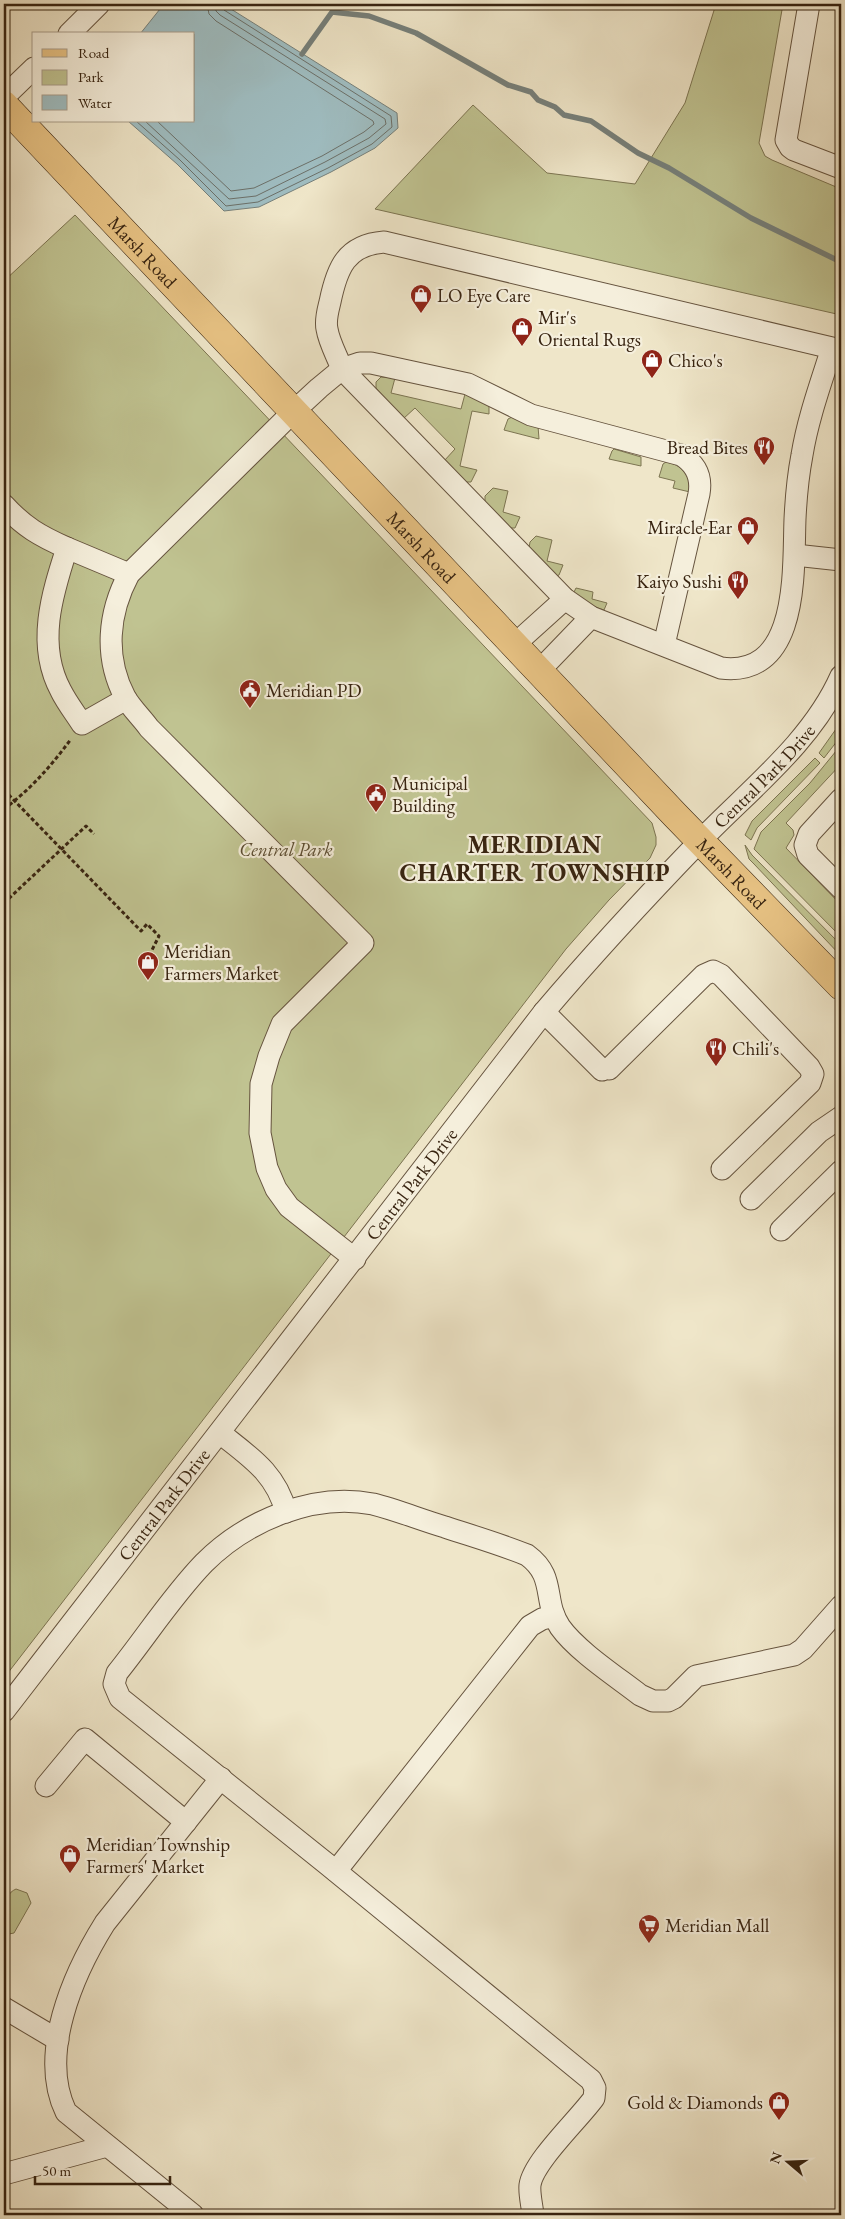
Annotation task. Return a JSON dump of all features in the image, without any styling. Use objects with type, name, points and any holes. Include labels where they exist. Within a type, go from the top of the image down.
[{"type":"main road","name":"Marsh Road","points":[[4,104],[514,645],[841,986]]},
{"type":"street","points":[[71,32],[99,4]]},
{"type":"street","points":[[809,4],[786,140],[790,148],[841,168]]},
{"type":"street","points":[[4,97],[32,70]]},
{"type":"street","points":[[384,242],[837,349],[808,423],[802,454],[795,520],[795,555],[787,615],[776,644],[763,658],[754,664],[738,668],[721,668],[591,617],[565,599],[342,369],[328,335],[326,322],[337,272],[347,258],[368,244],[384,242]]},
{"type":"street","points":[[355,1259],[288,1207],[276,1188],[267,1168],[260,1133],[260,1123],[261,1084],[269,1056],[282,1024],[363,943],[149,728],[126,699],[114,669],[110,638],[114,610],[129,574],[293,412],[342,369],[360,363],[371,363],[468,384],[531,415],[686,458],[696,468],[701,485],[664,645]]},
{"type":"street","points":[[4,505],[22,524],[38,535],[129,574]]},
{"type":"street","points":[[67,548],[54,587],[48,617],[49,658],[60,690],[82,724],[126,699]]},
{"type":"street","points":[[795,555],[841,560]]},
{"type":"street","points":[[514,645],[565,599]]},
{"type":"street","points":[[539,671],[591,617]]},
{"type":"street","name":"Central Park Drive","points":[[4,1711],[544,1012],[603,943],[700,840],[791,750],[825,707],[841,676]]},
{"type":"street","points":[[841,799],[809,834],[805,845],[808,855],[841,888]]},
{"type":"street","points":[[544,1012],[606,1070],[704,975],[713,971],[721,976],[809,1067],[813,1074],[810,1083],[722,1169]]},
{"type":"street","points":[[751,1199],[819,1132],[841,1117]]},
{"type":"street","points":[[781,1230],[841,1171]]},
{"type":"street","points":[[220,1433],[269,1476],[278,1490],[286,1512]]},
{"type":"street","points":[[533,2215],[530,2191],[531,2179],[550,2151],[594,2098],[594,2084],[222,1778],[120,1698],[115,1689],[115,1678],[204,1564],[236,1537],[286,1512],[334,1502],[373,1504],[518,1552],[535,1561],[544,1572],[554,1616],[567,1635],[640,1695],[646,1699],[660,1702],[674,1698],[696,1676],[794,1656],[841,1606]]},
{"type":"street","points":[[336,1871],[530,1626],[542,1619],[554,1616]]},
{"type":"street","points":[[46,1786],[85,1739],[186,1822]]},
{"type":"street","points":[[193,2215],[66,2112],[56,2079],[58,2040],[76,1979],[105,1923],[222,1778]]},
{"type":"street","points":[[4,2008],[58,2040]]},
{"type":"street","points":[[4,2174],[107,2146]]},
{"type":"path","points":[[4,809],[15,801],[55,762],[82,724]]},
{"type":"path","points":[[4,790],[141,931],[147,924],[159,936],[152,950]]},
{"type":"path","points":[[4,903],[86,826],[94,834]]},
{"type":"green space","points":[[716,4],[783,4],[759,143],[765,156],[772,160],[841,189],[841,315],[375,209],[473,105],[547,173],[635,184],[685,103]]},
{"type":"green space","name":"Central Park","points":[[75,215],[652,823],[656,845],[650,858],[609,900],[566,949],[4,1678],[4,281]]},
{"type":"green space","points":[[381,377],[395,378],[391,393],[461,409],[465,394],[489,405],[489,414],[472,411],[460,466],[477,470],[471,482],[464,482],[444,461],[455,449],[415,408],[403,419],[376,388],[376,382]]},
{"type":"green space","points":[[512,417],[538,426],[539,439],[504,430],[508,419]]},
{"type":"green space","points":[[614,449],[641,457],[641,466],[609,459]]},
{"type":"green space","points":[[666,462],[681,468],[689,481],[690,492],[673,488],[675,481],[659,477],[663,464]]},
{"type":"green space","points":[[493,488],[508,491],[503,512],[520,517],[515,528],[510,528],[485,503],[485,496]]},
{"type":"green space","points":[[536,536],[552,540],[547,561],[563,565],[559,575],[557,576],[529,548],[530,542]]},
{"type":"green space","points":[[576,588],[593,592],[592,599],[607,603],[604,610],[585,604],[574,592]]},
{"type":"green space","points":[[841,722],[841,736],[824,758],[819,753]]},
{"type":"green space","points":[[841,745],[841,764],[786,823],[793,830],[794,835],[786,848],[841,905],[841,937],[754,849],[761,832],[810,783]]},
{"type":"green space","points":[[815,758],[820,763],[757,828],[751,840],[745,835],[752,821]]},
{"type":"green space","points":[[745,845],[752,855],[841,945],[841,956],[749,859]]},
{"type":"green space","points":[[16,1889],[27,1893],[31,1903],[14,1933],[4,1935],[5,1902],[11,1892]]},
{"type":"water","points":[[164,4],[223,4],[397,113],[398,128],[375,148],[259,207],[224,211],[177,164],[129,122],[195,122],[195,32],[142,32]]},
{"type":"waterway","points":[[302,54],[332,12],[369,16],[416,33],[508,85],[531,92],[538,100],[555,107],[564,115],[591,121],[638,153],[669,168],[751,218],[841,262]]},
{"type":"place","name":"LO Eye Care","points":[[421,314]]},
{"type":"place","name":"Mir's Oriental Rugs","points":[[522,347]]},
{"type":"place","name":"Chico's","points":[[652,379]]},
{"type":"place","name":"Bread Bites","points":[[764,466]]},
{"type":"place","name":"Miracle-Ear","points":[[748,546]]},
{"type":"place","name":"Kaiyo Sushi","points":[[738,600]]},
{"type":"place","name":"Meridian PD","points":[[250,709]]},
{"type":"place","name":"Municipal Building","points":[[376,813]]},
{"type":"place","name":"Meridian Farmers Market","points":[[148,981]]},
{"type":"place","name":"Chili's","points":[[716,1067]]},
{"type":"place","name":"Meridian Township Farmers' Market","points":[[70,1874]]},
{"type":"place","name":"Meridian Mall","points":[[649,1944]]},
{"type":"place","name":"Gold & Diamonds","points":[[779,2121]]},
{"type":"district","name":"MERIDIAN CHARTER TOWNSHIP","points":[[535,858]]}]
